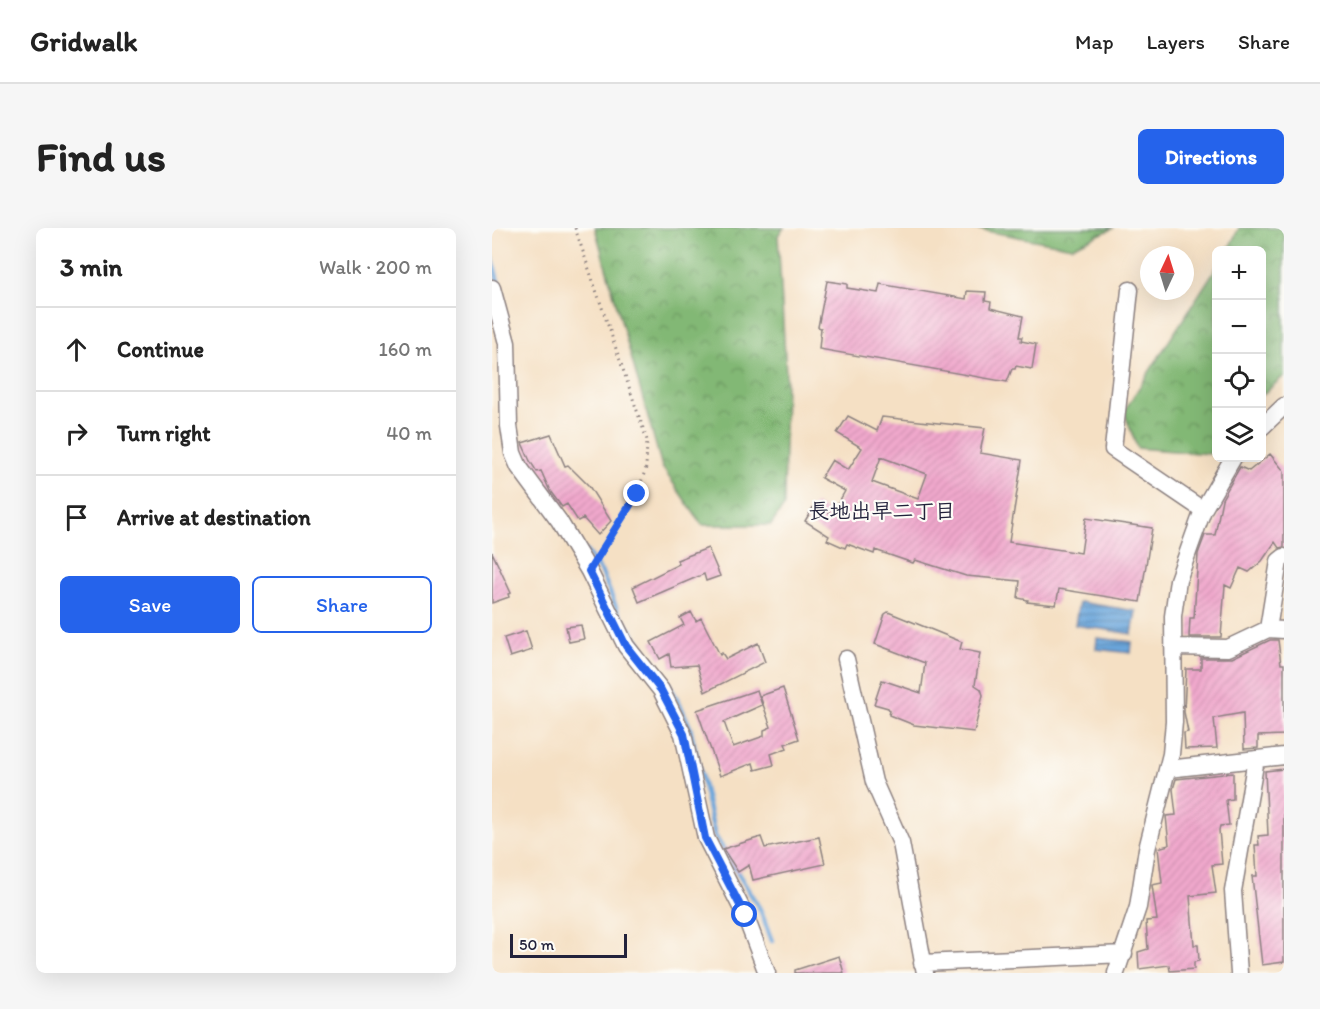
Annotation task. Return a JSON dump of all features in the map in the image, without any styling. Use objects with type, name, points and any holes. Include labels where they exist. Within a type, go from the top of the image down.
[{"type":"street","points":[[492,288],[507,343],[509,426],[513,453],[519,467],[559,521],[589,571],[626,646],[661,690],[684,734],[705,838],[745,915],[767,973]]},
{"type":"street","points":[[1130,290],[1113,449],[1203,510]]},
{"type":"street","points":[[1266,423],[1284,406]]},
{"type":"street","points":[[1116,973],[1138,907],[1147,849],[1168,769],[1174,723],[1173,616],[1178,580],[1203,510],[1231,462]]},
{"type":"street","points":[[1173,647],[1228,648],[1276,629],[1279,561],[1284,557]]},
{"type":"street","points":[[846,659],[874,782],[901,843],[924,968],[1124,954]]},
{"type":"street","points":[[1168,769],[1284,756]]},
{"type":"street","points":[[1239,973],[1233,891],[1256,759]]},
{"type":"path","points":[[575,228],[647,440],[646,468],[637,494],[589,571]]},
{"type":"green space","points":[[595,228],[784,228],[778,235],[786,374],[784,506],[771,525],[702,525],[662,467]]},
{"type":"green space","points":[[970,228],[1114,228],[1072,247]]},
{"type":"green space","points":[[1239,228],[1284,228],[1284,376],[1266,392],[1266,246],[1230,246]]},
{"type":"green space","points":[[1212,274],[1212,447],[1210,454],[1137,448],[1124,411]]},
{"type":"water","points":[[1079,602],[1136,611],[1132,634],[1075,625]]},
{"type":"water","points":[[1097,638],[1132,642],[1131,653],[1096,649]]},
{"type":"building","points":[[827,281],[847,284],[847,288],[878,293],[880,284],[966,299],[967,291],[986,292],[985,301],[991,302],[990,308],[1023,316],[1019,337],[1022,337],[1021,341],[1036,344],[1032,369],[1016,366],[1012,369],[1007,382],[819,349],[821,328],[818,327]]},
{"type":"building","points":[[848,416],[877,431],[882,417],[985,428],[980,453],[1022,460],[1009,542],[1081,553],[1086,518],[1152,528],[1140,602],[1059,589],[1056,605],[1027,602],[1028,600],[1018,598],[1020,581],[966,576],[915,560],[913,563],[875,550],[874,554],[847,544],[845,548],[827,540],[829,536],[805,521],[815,504],[832,514],[845,491],[821,478],[832,460],[848,470],[862,448],[837,433]],"holes":[[[881,457],[927,474],[918,499],[872,482]]]},
{"type":"building","points":[[551,434],[565,466],[568,465],[589,486],[611,521],[598,535],[583,518],[578,521],[567,504],[562,507],[550,491],[541,471],[537,472],[530,461],[522,443]]},
{"type":"building","points":[[1270,454],[1284,471],[1284,547],[1279,548],[1275,542],[1262,561],[1249,572],[1240,568],[1231,588],[1225,585],[1221,637],[1189,637],[1190,618],[1194,618],[1198,554],[1205,535],[1215,535],[1222,499],[1240,467],[1249,471],[1260,462],[1266,462],[1266,457]]},
{"type":"building","points":[[708,548],[720,576],[706,581],[704,574],[639,602],[633,587],[679,564],[677,560]]},
{"type":"building","points":[[492,552],[511,593],[508,594],[509,597],[492,603]]},
{"type":"building","points":[[691,612],[696,621],[701,618],[720,655],[722,653],[726,659],[758,643],[765,662],[705,692],[697,665],[671,667],[669,654],[660,659],[651,642],[684,625],[680,618]]},
{"type":"building","points":[[888,612],[962,642],[960,649],[980,653],[975,685],[981,689],[983,695],[974,732],[914,725],[889,715],[888,708],[874,704],[882,680],[921,693],[925,663],[875,644],[885,614]]},
{"type":"building","points":[[581,625],[584,639],[569,642],[566,627]]},
{"type":"building","points":[[526,631],[532,650],[510,657],[504,638]]},
{"type":"building","points":[[1270,640],[1278,640],[1281,664],[1284,664],[1284,735],[1258,736],[1258,748],[1244,749],[1243,713],[1214,718],[1217,748],[1185,749],[1184,733],[1188,732],[1184,712],[1186,669],[1201,669],[1201,658],[1232,658]]},
{"type":"building","points":[[783,688],[799,739],[785,744],[787,748],[771,754],[774,765],[755,770],[753,763],[720,776],[697,710],[757,690],[762,705],[724,722],[733,747],[764,736],[764,730],[771,727],[760,696]]},
{"type":"building","points":[[1284,769],[1284,962],[1262,965],[1252,876],[1257,876],[1255,845],[1259,845],[1258,836],[1268,835],[1265,771]]},
{"type":"building","points":[[1233,773],[1233,799],[1226,800],[1229,825],[1220,826],[1219,830],[1222,864],[1212,865],[1216,893],[1190,896],[1194,945],[1198,945],[1199,961],[1194,962],[1194,969],[1170,971],[1169,965],[1139,969],[1138,952],[1148,949],[1146,921],[1157,920],[1152,885],[1162,883],[1158,848],[1169,845],[1166,816],[1176,815],[1173,789],[1176,779]]},
{"type":"building","points":[[761,837],[765,848],[819,837],[825,864],[753,880],[749,865],[738,872],[723,849]]},
{"type":"building","points":[[839,956],[844,973],[795,973],[795,970]]},
{"type":"waterway","points":[[492,257],[500,290]]},
{"type":"waterway","points":[[586,551],[602,573],[619,614],[666,679],[679,702],[690,727],[715,836],[760,909],[772,941]]},
{"type":"district","name":"長地出早二丁目","points":[[882,510]]},
{"type":"route","points":[[637,494],[589,571],[626,646],[661,690],[684,734],[705,838],[745,915]]}]
